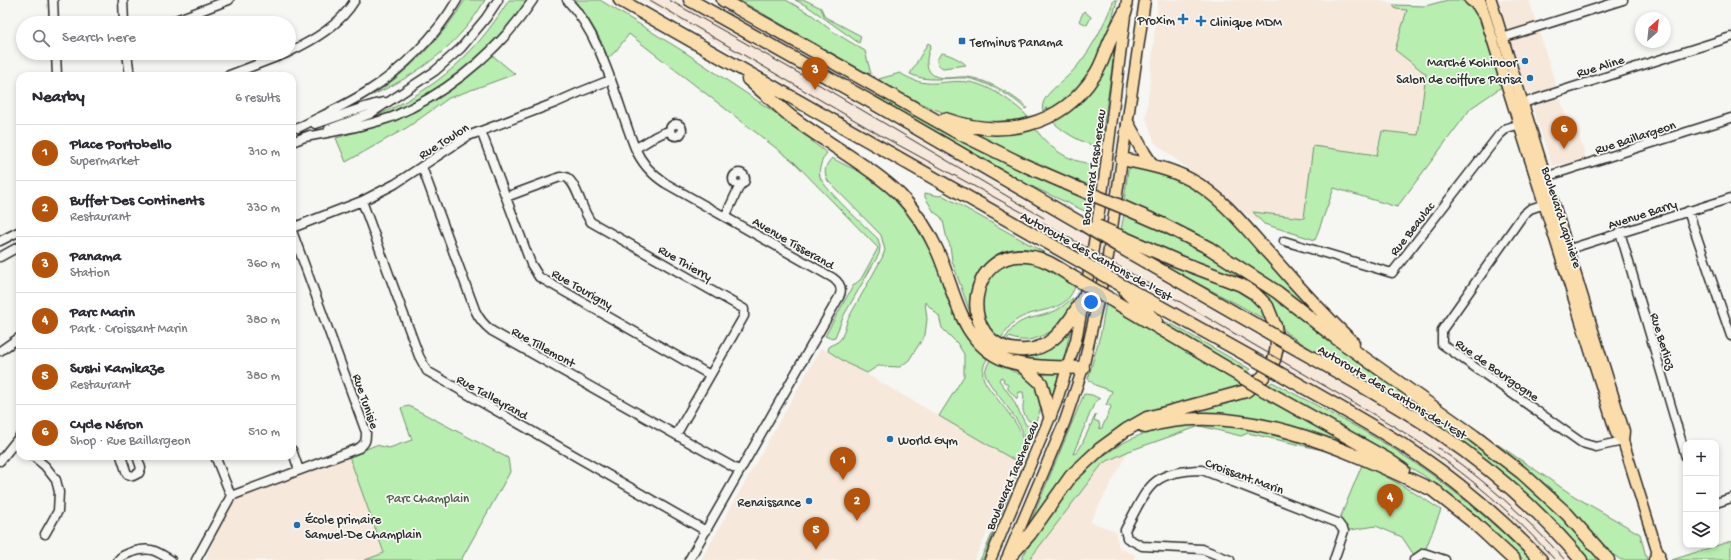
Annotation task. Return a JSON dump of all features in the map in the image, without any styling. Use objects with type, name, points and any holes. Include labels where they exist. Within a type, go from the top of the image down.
[{"type":"highway","name":"Autoroute des Cantons-de-l'Est","points":[[620,0],[1009,222],[1279,373],[1395,441],[1429,463],[1489,510],[1541,560]]},
{"type":"highway","name":"Autoroute des Cantons-de-l'Est","points":[[690,0],[854,92],[1060,211],[1121,242],[1288,344],[1413,416],[1458,447],[1520,497],[1552,528],[1581,560]]},
{"type":"highway","points":[[723,0],[953,130],[995,151],[1191,238],[1234,263],[1277,292],[1331,335],[1522,472],[1562,510],[1608,560]]},
{"type":"highway","points":[[902,101],[941,118],[972,127],[1002,129],[1032,124],[1051,115],[1071,102],[1092,80],[1101,64],[1111,38],[1127,5]]},
{"type":"highway","points":[[724,59],[790,115],[898,193],[919,218],[936,246],[960,313],[970,331],[982,345],[993,354],[1004,360],[1020,364],[1083,368]]},
{"type":"highway","points":[[1128,124],[1152,165]]},
{"type":"highway","points":[[1122,159],[1172,171],[1191,180],[1217,198],[1320,310],[1380,369]]},
{"type":"highway","points":[[1007,560],[1030,534],[1071,476],[1093,454],[1137,423],[1155,416],[1229,397],[1246,391],[1254,386],[1266,373],[1274,360],[1277,347],[1276,331],[1271,314],[1264,302],[1254,293],[1241,285],[1175,260],[1121,242]]},
{"type":"highway","points":[[1084,297],[1061,331],[1049,342],[1036,348],[1021,350],[1004,347],[994,340],[982,326],[976,307],[978,288],[988,271],[1004,259],[1018,256],[1034,257],[1048,262],[1264,390],[1387,459],[1437,492],[1481,528],[1514,560]]},
{"type":"highway","points":[[1114,281],[1151,317],[1180,340]]},
{"type":"highway","points":[[1020,364],[1041,384],[1050,416]]},
{"type":"highway","points":[[1112,440],[1141,428],[1178,419],[1202,418],[1252,424],[1298,435],[1341,449],[1437,492]]},
{"type":"main road","points":[[1007,560],[1065,421],[1083,368],[1107,265],[1145,0]]},
{"type":"main road","points":[[1470,0],[1477,5],[1488,21]]},
{"type":"main road","name":"Boulevard Lapinière","points":[[1480,0],[1524,123],[1564,251],[1616,433],[1623,441],[1658,558]]},
{"type":"main road","name":"Boulevard Lapinière","points":[[1491,0],[1523,103],[1524,123],[1546,177],[1549,202]]},
{"type":"main road","name":"Boulevard Taschereau","points":[[990,560],[1056,403],[1068,368],[1079,326],[1095,240],[1127,5]]},
{"type":"main road","points":[[1107,156],[1122,159]]},
{"type":"street","points":[[53,0],[54,16]]},
{"type":"street","points":[[122,0],[123,16]]},
{"type":"street","points":[[187,16],[230,0]]},
{"type":"street","points":[[296,49],[322,34],[336,23],[355,0]]},
{"type":"street","points":[[296,128],[367,92],[383,81],[420,49],[439,27],[457,0]]},
{"type":"street","points":[[296,140],[354,121],[370,114],[386,102],[405,92],[440,67],[461,48],[486,18],[498,0]]},
{"type":"street","points":[[305,137],[343,131],[390,118],[433,97],[469,70],[496,45],[520,20],[533,0]]},
{"type":"street","name":"Avenue Tisserand","points":[[567,0],[584,21],[592,35],[635,148],[645,166],[658,178],[833,278],[839,284],[841,290],[839,297],[689,560]]},
{"type":"street","points":[[1502,38],[1623,0]]},
{"type":"street","name":"Rue Aline","points":[[1523,103],[1731,37]]},
{"type":"street","points":[[57,60],[58,72]]},
{"type":"street","points":[[128,60],[129,72]]},
{"type":"street","points":[[238,72],[269,60]]},
{"type":"street","name":"Rue Toulon","points":[[296,228],[362,201],[395,184],[465,137],[555,104],[610,80]]},
{"type":"street","points":[[296,129],[342,116],[365,106],[386,102]]},
{"type":"street","name":"Rue Baillargeon","points":[[1546,177],[1731,118]]},
{"type":"street","name":"Rue Beaulac","points":[[1284,241],[1392,273],[1499,135],[1507,128],[1524,123]]},
{"type":"street","name":"Rue Tourigny","points":[[481,131],[531,264],[539,277],[710,374]]},
{"type":"street","points":[[635,148],[645,145],[663,132],[670,131]]},
{"type":"street","name":"Rue Tillemont","points":[[422,167],[475,310],[485,326],[740,471]]},
{"type":"street","name":"Rue Thierry","points":[[506,197],[566,177],[573,184],[583,210],[591,222],[744,309],[744,316],[676,435]]},
{"type":"street","points":[[725,217],[740,185]]},
{"type":"street","name":"Avenue Barry","points":[[1564,251],[1731,198]]},
{"type":"street","name":"Rue Talleyrand","points":[[362,201],[419,356],[427,371],[706,531]]},
{"type":"street","name":"Rue de Bourgogne","points":[[1549,202],[1530,208],[1523,216],[1442,330],[1442,344],[1582,443],[1596,447],[1623,441]]},
{"type":"street","points":[[1688,211],[1731,336]]},
{"type":"street","name":"Rue Berlioz","points":[[1620,232],[1683,447]]},
{"type":"street","points":[[0,242],[16,233]]},
{"type":"street","name":"Rue Tunisie","points":[[231,496],[359,448],[364,445],[366,440],[366,432],[296,241]]},
{"type":"street","points":[[0,257],[16,248]]},
{"type":"street","points":[[0,351],[16,340]]},
{"type":"street","points":[[0,461],[16,443]]},
{"type":"street","points":[[38,460],[45,466],[56,480],[59,492],[58,511],[45,534]]},
{"type":"street","points":[[122,460],[127,474],[133,476],[139,473],[141,468],[138,460]]},
{"type":"street","points":[[196,560],[231,496],[217,460]]},
{"type":"street","points":[[296,460],[299,470]]},
{"type":"street","name":"Croissant Marin","points":[[1230,560],[1202,550],[1142,546],[1127,538],[1124,530],[1149,486],[1160,477],[1184,471],[1202,470],[1338,523],[1344,531],[1334,560]]},
{"type":"street","points":[[1719,502],[1731,498]]},
{"type":"street","points":[[118,560],[124,555],[149,550],[171,560]]},
{"type":"street","points":[[1414,560],[1424,553],[1445,560]]},
{"type":"shaded area","points":[[642,0],[677,0],[1265,340],[1265,343],[1286,355],[1286,352],[1393,413],[1438,441],[1484,475],[1522,509],[1571,560],[1549,560],[1499,510],[1445,467],[1387,428],[1280,367],[1281,364],[1260,352],[1259,355],[1137,284],[911,157]]},
{"type":"shaded area","points":[[1158,0],[1379,0],[1404,6],[1426,6],[1448,0],[1459,0],[1477,13],[1503,86],[1471,108],[1397,207],[1334,187],[1304,219],[1255,221],[1155,143],[1146,118]]},
{"type":"shaded area","points":[[1498,0],[1529,0],[1567,120],[1574,119],[1586,159],[1552,166],[1533,108],[1540,104],[1536,93],[1527,92]]},
{"type":"shaded area","points":[[821,348],[939,416],[1022,459],[974,560],[701,560]]},
{"type":"shaded area","points":[[1128,451],[1090,522],[1115,531],[1119,548],[1135,555],[1133,560],[1029,560],[1103,463]]},
{"type":"shaded area","name":"École primaire Samuel-De Champlain","points":[[349,456],[384,554],[369,560],[205,560],[233,496]]},
{"type":"green space","points":[[465,0],[485,0],[475,16],[451,44],[422,67],[390,87],[373,95],[400,75],[436,40]]},
{"type":"green space","points":[[509,0],[528,0],[496,41],[477,59],[456,76],[411,103],[388,114],[363,122],[409,99],[446,73],[479,41]]},
{"type":"green space","points":[[574,0],[600,0],[686,53],[813,138],[811,141],[827,153],[820,167],[820,177],[823,183],[837,199],[878,239],[880,247],[879,254],[844,315],[835,337],[830,338],[825,336],[853,286],[861,279],[878,248],[794,162],[629,34],[615,52],[608,58],[594,28]]},
{"type":"green space","points":[[739,0],[786,0],[812,15],[832,31],[865,51],[871,74],[865,72]]},
{"type":"green space","points":[[795,0],[805,0],[821,8],[825,17],[861,36],[859,43],[807,6]]},
{"type":"green space","points":[[1114,0],[1117,0],[1113,17],[1108,34],[1096,62],[1077,88],[1051,110],[1050,108],[1047,109],[1047,107],[1043,111],[1044,101],[1047,96],[1077,67],[1090,49]]},
{"type":"green space","points":[[1448,0],[1459,0],[1468,3],[1477,13],[1503,86],[1471,108],[1397,207],[1334,188],[1315,240],[1264,224],[1253,212],[1304,218],[1313,146],[1377,155],[1382,131],[1418,135],[1426,74],[1395,50],[1407,10],[1396,9],[1394,5],[1425,6]]},
{"type":"green space","points":[[1084,11],[1091,17],[1087,25],[1079,21]]},
{"type":"green space","points":[[928,43],[931,45],[927,58],[927,66],[933,75],[942,78],[966,77],[981,80],[1007,93],[1027,108],[1025,109],[1014,99],[997,89],[972,79],[930,79],[917,77],[910,74]]},
{"type":"green space","points":[[1113,50],[1114,53],[1102,138],[1100,144],[1095,146],[1071,136],[1051,120]]},
{"type":"green space","points":[[941,53],[947,54],[962,61],[966,65],[943,68],[938,65],[937,61]]},
{"type":"green space","points":[[492,55],[515,74],[449,98],[408,127],[346,162],[336,138],[392,121],[437,99]]},
{"type":"green space","points":[[900,73],[919,82],[934,83],[958,81],[984,86],[1001,95],[1016,106],[1028,117],[1028,120],[992,123],[963,119],[935,109],[909,97],[883,83],[879,79]]},
{"type":"green space","points":[[878,94],[1091,199],[1089,213],[1029,185],[876,97]]},
{"type":"green space","points":[[1034,127],[1041,137],[1055,150],[1092,167],[1094,172],[1094,180],[1092,188],[1036,165],[970,133],[971,130]]},
{"type":"green space","points":[[832,158],[862,172],[886,190],[906,212],[923,237],[936,264],[954,316],[967,338],[987,359],[983,377],[987,386],[1019,429],[1023,440],[1022,451],[1014,460],[939,416],[964,376],[964,354],[957,343],[942,328],[939,316],[925,302],[927,319],[925,335],[909,360],[900,367],[878,366],[867,373],[850,365],[828,351],[829,347],[839,341],[842,337],[848,319],[885,250],[881,235],[828,181],[826,169]]},
{"type":"green space","points":[[1131,166],[1179,179],[1214,201],[1314,310],[1322,322],[1205,241],[1144,209],[1124,201],[1128,170]]},
{"type":"green space","points":[[925,193],[939,196],[942,195],[1077,271],[1077,276],[1048,258],[993,261],[973,321],[952,261],[950,245],[943,221],[941,217],[934,212],[925,197]]},
{"type":"green space","points":[[1124,214],[1184,240],[1259,284],[1366,368],[1496,457],[1553,507],[1601,560],[1589,560],[1446,430],[1416,411],[1335,365],[1285,332],[1273,306],[1262,293],[1121,230]]},
{"type":"green space","points":[[1153,255],[1234,287],[1261,305],[1271,323],[1151,258]]},
{"type":"green space","points":[[1035,262],[1076,284],[1072,294],[1066,301],[1059,305],[1018,319],[1010,326],[1000,340],[985,325],[980,302],[990,274],[1007,263]]},
{"type":"green space","points":[[1073,298],[1068,314],[1063,322],[1057,329],[1043,340],[1028,346],[1003,342],[1014,326],[1020,322],[1055,311]],"holes":[[[1048,333],[1050,334],[1029,343],[1005,341],[1009,337],[1019,340],[1029,340]]]},
{"type":"green space","points":[[1106,302],[1246,386],[1119,429],[1033,522],[1031,521],[1084,394],[1092,395],[1100,399],[1094,404],[1073,454],[1080,448],[1096,414],[1094,420],[1099,422],[1100,429],[1102,428],[1111,407],[1110,405],[1106,405],[1112,391],[1095,385],[1088,379],[1101,332]]},
{"type":"green space","points":[[1164,321],[1250,369],[1245,373],[1183,336],[1163,322]]},
{"type":"green space","points":[[1067,330],[1070,332],[1063,362],[1014,357],[1014,354]]},
{"type":"green space","points":[[990,360],[1035,383],[1042,402],[1036,421],[1029,421],[1023,410],[1023,392],[1019,392],[1017,399],[1008,389],[1008,385],[1003,381],[1004,379],[1001,377],[999,380],[1012,398],[1026,425],[1034,429],[1011,489],[1024,447],[1024,437],[1017,420],[987,378],[985,372]]},
{"type":"green space","points":[[1039,371],[1059,373],[1052,398],[1050,398],[1037,374]]},
{"type":"green space","points":[[1272,382],[1361,429],[1412,461],[1474,508],[1531,560],[1524,560],[1478,517],[1423,475],[1267,386]]},
{"type":"green space","points":[[1256,391],[1355,447],[1354,450],[1343,446],[1186,416],[1186,412],[1231,402],[1248,396]]},
{"type":"green space","name":"Parc Champlain","points":[[409,406],[508,458],[510,472],[461,560],[365,560],[384,553],[349,456],[376,445],[389,448],[412,440],[401,408]]},
{"type":"green space","points":[[1196,423],[1262,431],[1294,438],[1325,448],[1355,461],[1399,484],[1441,510],[1424,553],[1416,558],[1402,537],[1376,526],[1344,531],[1338,523],[1362,465],[1331,452],[1248,433],[1241,436],[1200,426],[1129,451],[1103,463],[1029,560],[1021,560],[1043,523],[1057,504],[1072,486],[1105,455],[1123,443],[1143,434]]},
{"type":"green space","points":[[1497,444],[1574,496],[1640,534],[1647,560],[1621,560],[1612,554],[1549,487],[1496,445]]},
{"type":"green space","points":[[1004,505],[985,555],[982,560],[980,560],[992,535]]},
{"type":"green space","points":[[1731,541],[1731,560],[1672,560],[1709,548],[1719,548],[1719,545]]},
{"type":"tram line","points":[[650,0],[880,135],[1084,246],[1397,428],[1440,456],[1480,488],[1519,522],[1555,560]]},
{"type":"tram line","points":[[669,0],[818,84],[1044,218]]},
{"type":"tram line","points":[[1438,448],[1489,486],[1505,500],[1536,529],[1565,560]]},
{"type":"place","name":"Proxim","points":[[1183,19]]},
{"type":"place","name":"Clinique MDM","points":[[1201,21]]},
{"type":"place","name":"Terminus Panama","points":[[962,41]]},
{"type":"place","name":"Marché Kohinoor","points":[[1525,61]]},
{"type":"place","name":"Salon de coiffure Parisa","points":[[1530,78]]},
{"type":"place","name":"Panama","points":[[815,90]]},
{"type":"place","name":"Cycle Néron","points":[[1564,149]]},
{"type":"place","name":"World Gym","points":[[890,439]]},
{"type":"place","name":"Place Portobello","points":[[843,480]]},
{"type":"place","name":"Renaissance","points":[[809,501]]},
{"type":"place","name":"Parc Marin","points":[[1390,517]]},
{"type":"place","name":"Buffet Des Continents","points":[[857,521]]},
{"type":"place","name":"École primaire Samuel-De Champlain","points":[[297,525]]},
{"type":"place","name":"Sushi Kamikaze","points":[[816,550]]}]
